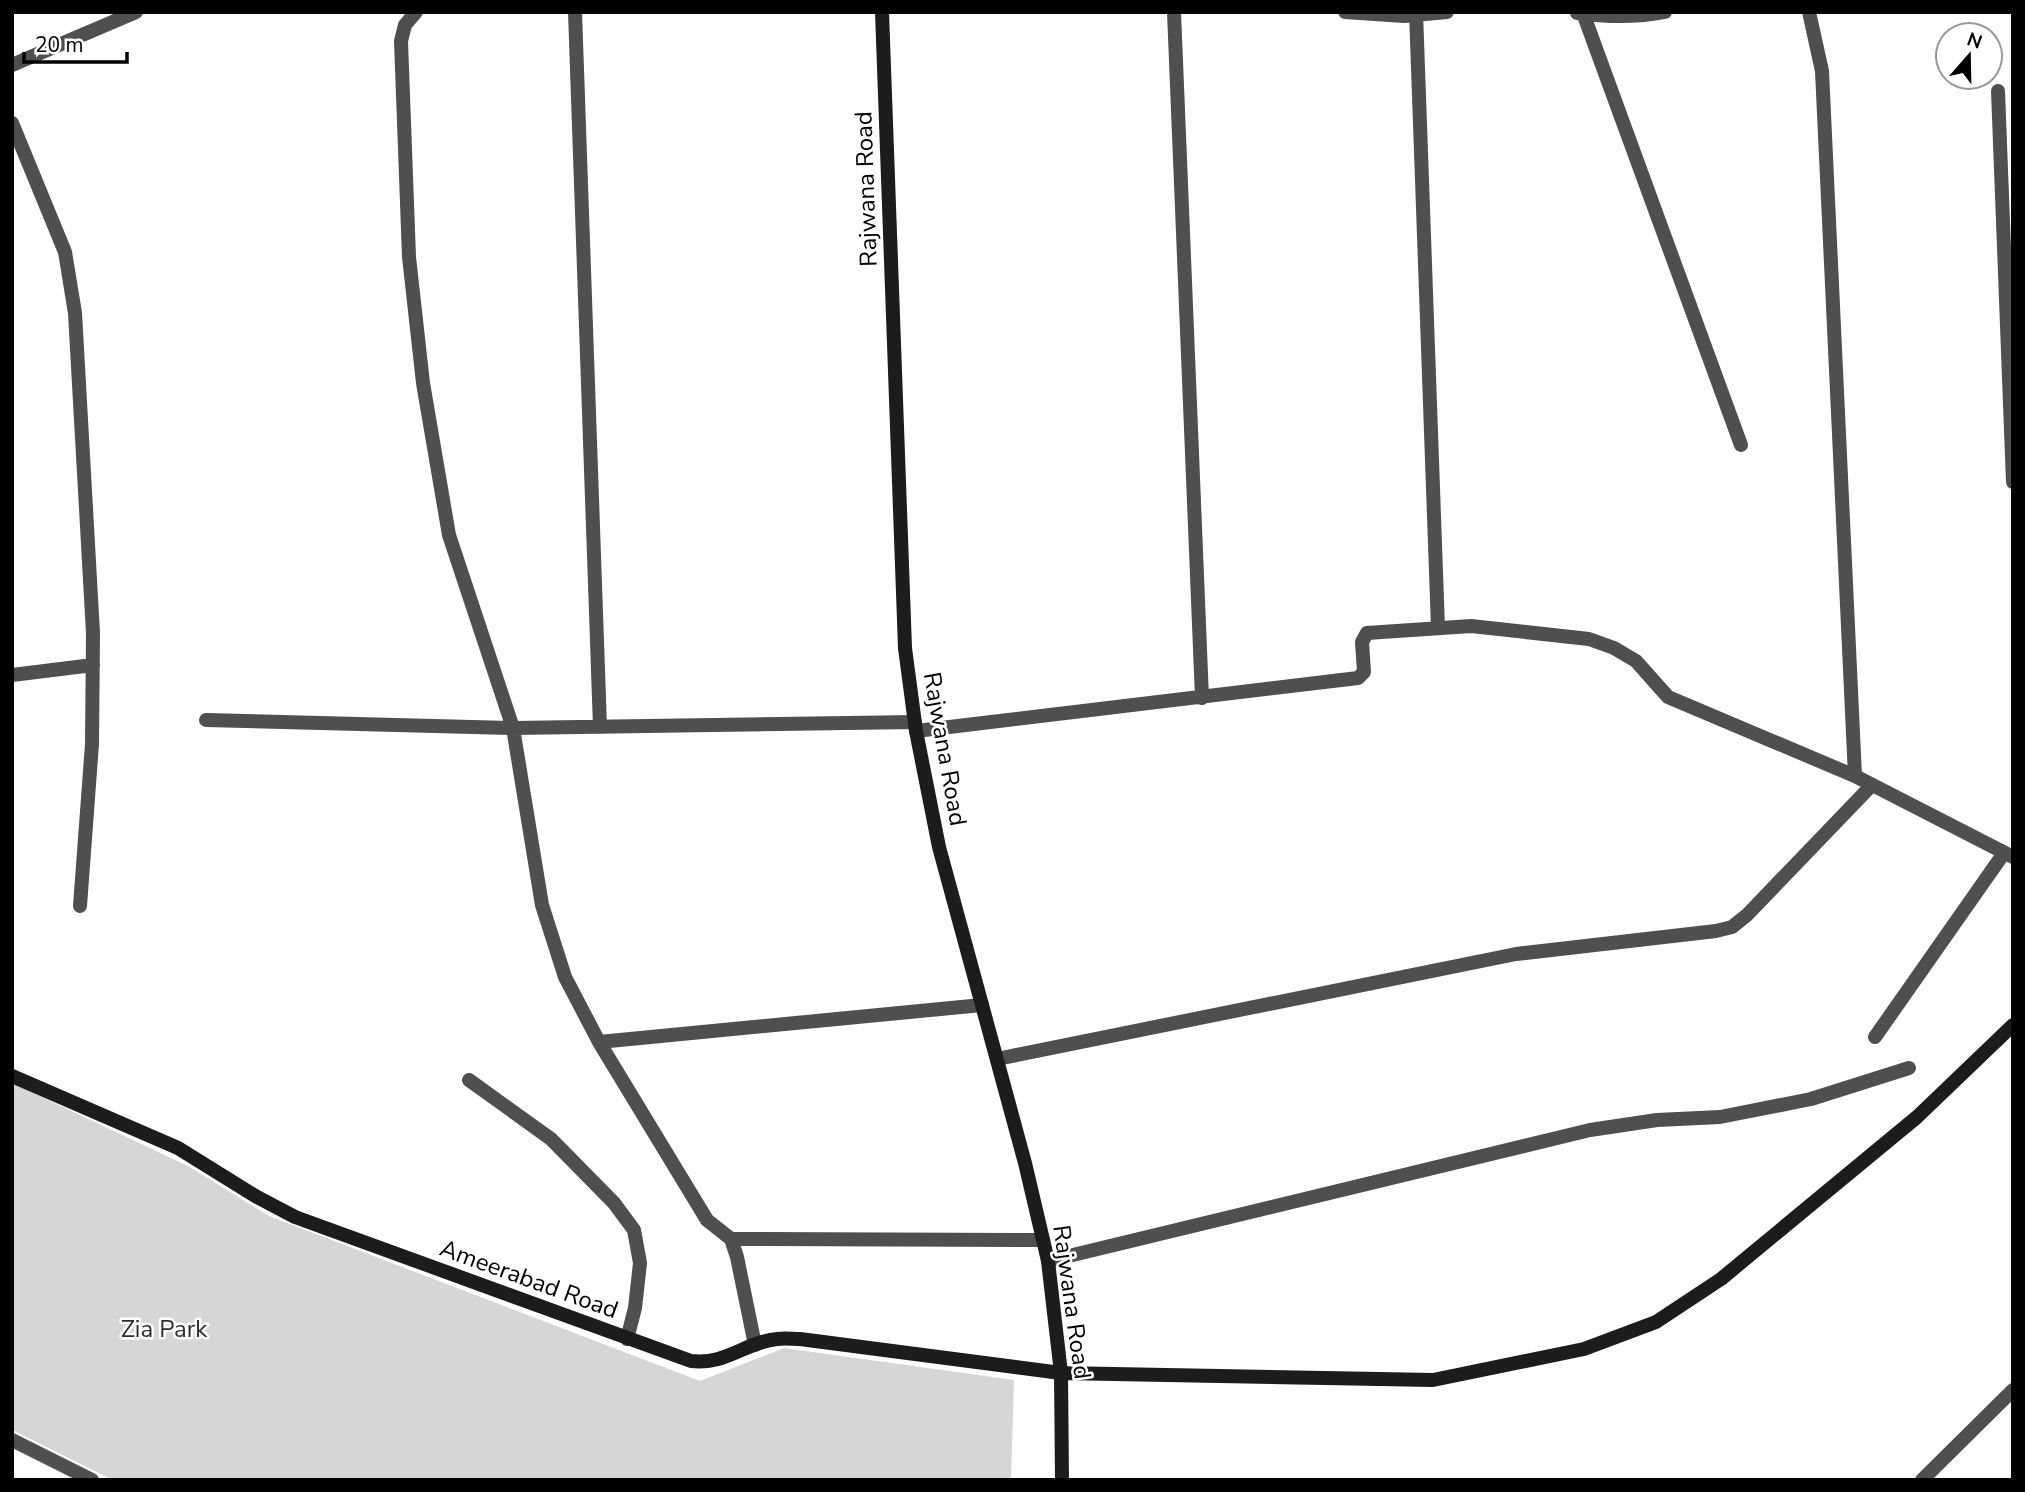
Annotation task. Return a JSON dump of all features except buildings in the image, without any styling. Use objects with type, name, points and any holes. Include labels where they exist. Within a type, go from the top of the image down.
[{"type":"street","points":[[12,65],[136,12]]},
{"type":"street","points":[[416,12],[405,25],[401,41],[409,257],[422,383],[449,535],[513,728],[542,905],[565,977],[599,1042],[706,1220],[731,1239],[755,1345]]},
{"type":"street","points":[[575,12],[600,727]]},
{"type":"street","name":"Rajwana Road","points":[[882,12],[905,648],[915,726],[939,847],[997,1059],[1048,1261],[1061,1373],[1062,1480]]},
{"type":"street","points":[[1174,12],[1202,698]]},
{"type":"street","points":[[1345,12],[1373,16],[1447,12]]},
{"type":"street","points":[[1665,12],[1640,17],[1578,13],[1741,445]]},
{"type":"street","points":[[1809,12],[1822,71],[1855,776]]},
{"type":"street","points":[[1415,14],[1438,628]]},
{"type":"street","points":[[1998,91],[2013,482]]},
{"type":"street","points":[[12,123],[65,252],[72,291],[93,666],[92,744],[80,906]]},
{"type":"street","points":[[206,720],[513,728],[915,726],[1202,698],[1358,678],[1364,672],[1362,642],[1367,632],[1471,626],[1589,639],[1614,648],[1636,662],[1668,696],[1855,776],[2008,855],[1875,1037]]},
{"type":"street","points":[[12,676],[93,666]]},
{"type":"street","points":[[997,1059],[1516,954],[1732,927],[1747,915],[1871,786]]},
{"type":"street","points":[[599,1042],[982,1005]]},
{"type":"street","name":"Ameerabad Road","points":[[12,1076],[178,1148],[295,1217],[691,1361],[718,1361],[776,1339],[800,1339],[1061,1373],[1433,1380],[1584,1349],[1657,1322],[1721,1279],[1917,1117],[2013,1025]]},
{"type":"street","points":[[1048,1261],[1590,1130],[1657,1120],[1720,1117],[1811,1099],[1909,1068]]},
{"type":"street","points":[[469,1080],[551,1139],[614,1203],[634,1230],[640,1263],[635,1308],[627,1339]]},
{"type":"street","points":[[731,1239],[1043,1240]]},
{"type":"street","points":[[1922,1480],[2013,1390]]},
{"type":"street","points":[[12,1440],[92,1480]]},
{"type":"green space","name":"Zia Park","points":[[12,1083],[188,1166],[269,1216],[700,1381],[784,1348],[1014,1380],[1011,1480],[113,1480],[12,1430]]}]
